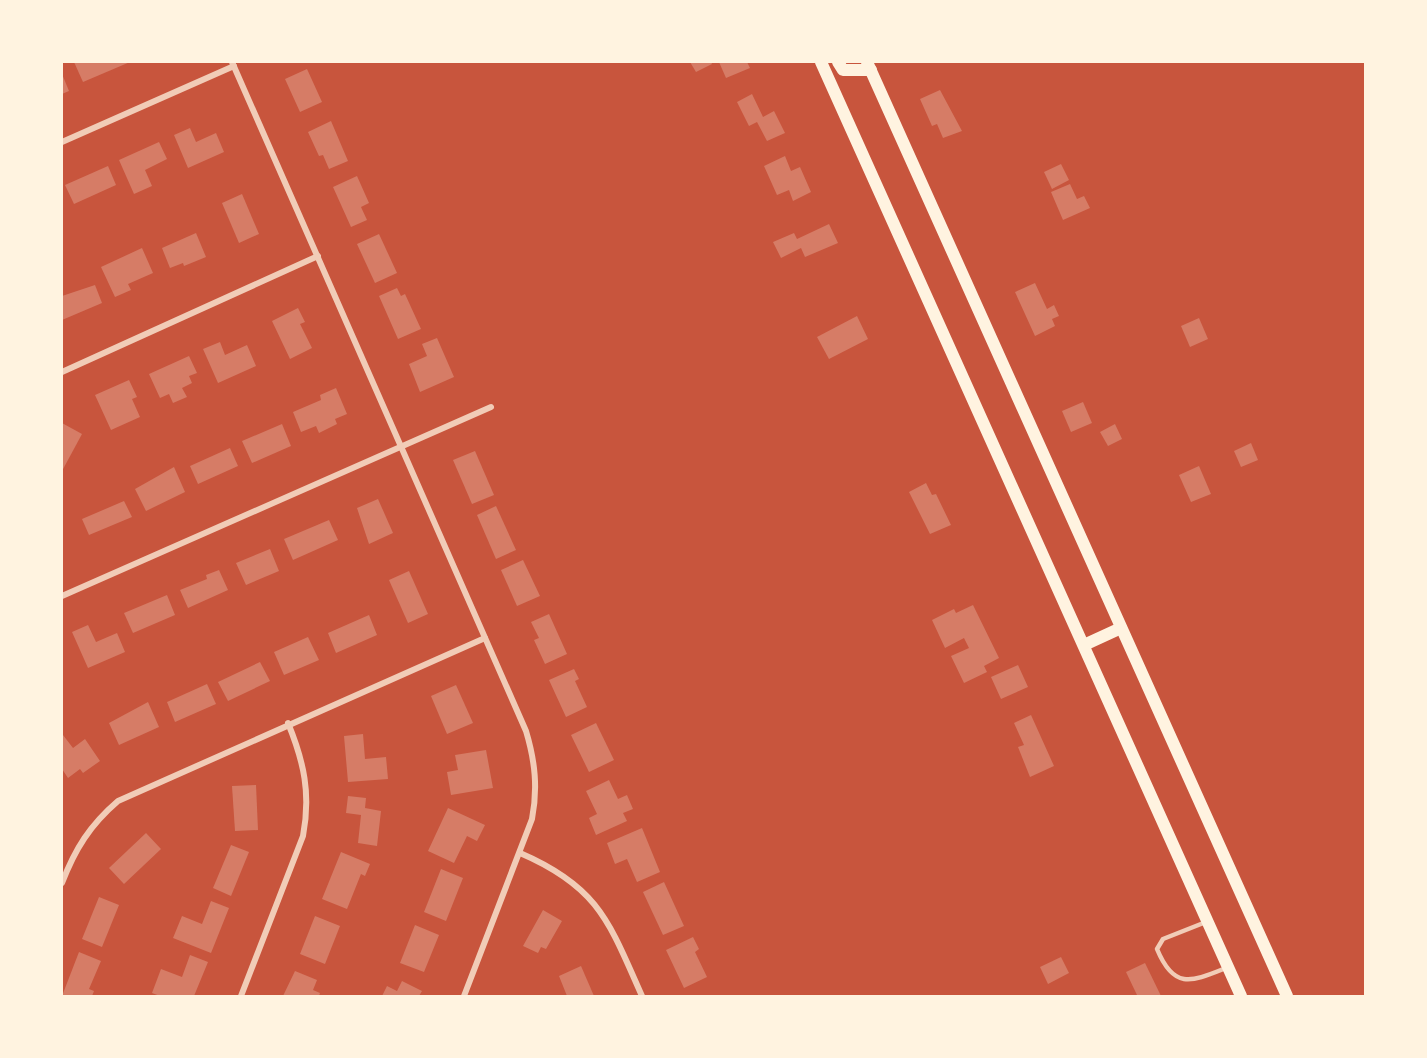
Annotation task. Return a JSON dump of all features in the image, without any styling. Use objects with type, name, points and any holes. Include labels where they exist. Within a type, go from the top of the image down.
[{"type":"main road","points":[[821,62],[1241,996]]},
{"type":"main road","points":[[838,62],[843,70],[848,72],[869,66],[1287,996]]},
{"type":"main road","points":[[1084,645],[1121,628]]},
{"type":"street","points":[[62,142],[233,64],[526,731],[533,754],[536,798],[520,853],[464,996]]},
{"type":"street","points":[[62,372],[318,256]]},
{"type":"street","points":[[62,596],[491,407]]},
{"type":"street","points":[[62,883],[83,837],[97,819],[118,801],[288,723],[485,638]]},
{"type":"street","points":[[241,996],[303,836],[307,815],[305,770],[288,723]]},
{"type":"street","points":[[520,853],[551,867],[587,893],[613,931],[642,996]]},
{"type":"lane","points":[[1208,922],[1163,939],[1157,949],[1162,960],[1177,978],[1187,981],[1228,968]]},
{"type":"building","points":[[74,62],[130,62],[83,82]]},
{"type":"building","points":[[690,62],[711,62],[712,64],[696,72]]},
{"type":"building","points":[[719,62],[747,62],[750,68],[726,78]]},
{"type":"building","points":[[307,69],[322,102],[300,112],[285,79]]},
{"type":"building","points":[[62,74],[69,91],[62,94]]},
{"type":"building","points":[[940,90],[962,131],[943,138],[937,124],[932,126],[920,99]]},
{"type":"building","points":[[752,94],[763,117],[774,111],[785,133],[767,141],[757,122],[749,126],[737,102]]},
{"type":"building","points":[[331,121],[348,161],[329,169],[323,155],[319,156],[308,132]]},
{"type":"building","points":[[190,128],[196,142],[216,133],[224,152],[188,168],[174,135]]},
{"type":"building","points":[[159,142],[167,159],[145,170],[152,186],[134,194],[119,160]]},
{"type":"building","points":[[785,156],[791,171],[800,167],[811,192],[793,201],[789,190],[777,195],[764,166]]},
{"type":"building","points":[[1061,164],[1069,180],[1052,189],[1044,172]]},
{"type":"building","points":[[108,166],[116,185],[74,204],[65,185]]},
{"type":"building","points":[[357,176],[369,203],[361,207],[367,220],[351,227],[333,187]]},
{"type":"building","points":[[1070,184],[1077,199],[1084,196],[1090,208],[1063,220],[1051,192]]},
{"type":"building","points":[[242,194],[259,234],[239,243],[222,203]]},
{"type":"building","points":[[829,224],[838,243],[805,257],[801,248],[781,258],[773,242],[794,233],[797,239]]},
{"type":"building","points":[[196,233],[206,257],[184,266],[183,263],[170,268],[162,248]]},
{"type":"building","points":[[379,234],[397,273],[375,283],[357,244]]},
{"type":"building","points":[[142,248],[153,273],[128,284],[131,290],[115,297],[101,267]]},
{"type":"building","points":[[1035,283],[1047,309],[1054,305],[1059,316],[1052,319],[1055,326],[1035,336],[1015,292]]},
{"type":"building","points":[[95,285],[102,303],[62,320],[62,296]]},
{"type":"building","points":[[397,288],[401,296],[405,294],[421,329],[398,339],[379,296]]},
{"type":"building","points":[[298,308],[305,322],[300,324],[312,348],[290,359],[272,321]]},
{"type":"building","points":[[857,316],[868,339],[829,359],[817,337]]},
{"type":"building","points":[[1199,318],[1208,339],[1190,347],[1181,326]]},
{"type":"building","points":[[437,338],[454,377],[420,392],[409,364],[427,356],[422,344]]},
{"type":"building","points":[[220,342],[225,355],[247,345],[256,366],[218,383],[203,349]]},
{"type":"building","points":[[189,356],[197,373],[189,376],[192,383],[182,388],[187,397],[173,403],[169,394],[160,398],[149,374]]},
{"type":"building","points":[[129,380],[137,397],[132,399],[140,417],[111,430],[95,395]]},
{"type":"building","points":[[336,388],[347,414],[335,419],[337,424],[319,433],[316,426],[301,432],[293,412],[321,400],[320,395]]},
{"type":"building","points":[[1083,402],[1092,423],[1071,432],[1062,411]]},
{"type":"building","points":[[62,423],[82,434],[62,471]]},
{"type":"building","points":[[282,424],[291,446],[252,463],[242,441]]},
{"type":"building","points":[[1115,424],[1122,439],[1108,446],[1100,432]]},
{"type":"building","points":[[1251,443],[1258,460],[1241,467],[1234,451]]},
{"type":"building","points":[[230,448],[238,466],[198,484],[190,466]]},
{"type":"building","points":[[475,451],[494,495],[472,504],[453,460]]},
{"type":"building","points":[[1199,466],[1211,494],[1191,502],[1179,475]]},
{"type":"building","points":[[174,467],[185,492],[146,511],[135,489]]},
{"type":"building","points":[[926,483],[932,495],[936,494],[951,525],[930,534],[909,492]]},
{"type":"building","points":[[378,499],[393,533],[369,544],[357,508]]},
{"type":"building","points":[[124,501],[132,517],[89,535],[82,519]]},
{"type":"building","points":[[496,506],[516,550],[496,559],[477,515]]},
{"type":"building","points":[[329,520],[338,540],[293,560],[284,539]]},
{"type":"building","points":[[270,549],[279,571],[246,585],[236,563]]},
{"type":"building","points":[[523,560],[540,596],[517,606],[501,570]]},
{"type":"building","points":[[219,570],[228,590],[188,608],[180,590],[207,579],[206,575]]},
{"type":"building","points":[[409,571],[428,614],[408,623],[389,580]]},
{"type":"building","points":[[167,595],[175,615],[133,633],[124,613]]},
{"type":"building","points":[[973,605],[999,658],[984,666],[987,672],[964,683],[951,656],[969,648],[964,638],[945,648],[932,620],[954,609],[956,613]]},
{"type":"building","points":[[549,614],[567,654],[545,664],[534,640],[539,638],[531,622]]},
{"type":"building","points":[[369,615],[377,635],[336,653],[328,633]]},
{"type":"building","points":[[88,625],[96,642],[117,633],[125,652],[88,668],[72,632]]},
{"type":"building","points":[[308,637],[319,660],[284,675],[274,652]]},
{"type":"building","points":[[260,662],[270,681],[228,701],[218,682]]},
{"type":"building","points":[[1018,665],[1028,687],[1001,699],[991,677]]},
{"type":"building","points":[[574,669],[579,679],[575,681],[587,707],[566,717],[549,680]]},
{"type":"building","points":[[207,684],[216,704],[175,722],[167,702]]},
{"type":"building","points":[[456,685],[473,723],[447,734],[431,696]]},
{"type":"building","points":[[148,702],[159,727],[119,745],[109,723]]},
{"type":"building","points":[[1031,715],[1054,766],[1030,777],[1018,747],[1024,745],[1014,723]]},
{"type":"building","points":[[596,723],[614,760],[589,772],[571,735]]},
{"type":"building","points":[[363,734],[365,759],[386,757],[388,779],[348,782],[344,736]]},
{"type":"building","points":[[63,735],[73,748],[85,739],[100,761],[83,773],[80,769],[68,778],[62,769]]},
{"type":"building","points":[[486,750],[493,788],[451,795],[447,772],[458,770],[455,755]]},
{"type":"building","points":[[609,780],[618,799],[627,795],[633,809],[623,813],[627,821],[596,835],[589,818],[597,814],[586,791]]},
{"type":"building","points":[[256,785],[258,830],[235,831],[232,786]]},
{"type":"building","points":[[348,796],[366,798],[365,808],[381,811],[377,846],[358,843],[361,815],[346,813]]},
{"type":"building","points":[[448,808],[485,825],[477,841],[467,836],[454,863],[428,851]]},
{"type":"building","points":[[642,828],[660,872],[637,882],[627,859],[615,864],[607,843]]},
{"type":"building","points":[[146,833],[161,849],[124,884],[109,868]]},
{"type":"building","points":[[231,845],[249,852],[231,896],[213,888]]},
{"type":"building","points":[[341,852],[370,864],[365,876],[361,874],[347,909],[322,899]]},
{"type":"building","points":[[441,869],[463,878],[446,921],[424,912]]},
{"type":"building","points":[[664,882],[684,926],[663,935],[643,892]]},
{"type":"building","points":[[99,897],[119,905],[102,947],[82,939]]},
{"type":"building","points":[[211,901],[229,908],[211,953],[173,938],[182,916],[202,924]]},
{"type":"building","points":[[543,910],[562,921],[546,949],[541,947],[538,953],[523,946]]},
{"type":"building","points":[[315,916],[340,926],[325,964],[300,954]]},
{"type":"building","points":[[415,925],[439,935],[424,972],[400,963]]},
{"type":"building","points":[[693,937],[699,949],[695,952],[707,977],[684,988],[666,950]]},
{"type":"building","points":[[79,952],[101,961],[89,989],[94,991],[92,996],[62,996]]},
{"type":"building","points":[[190,955],[208,962],[194,996],[160,996],[152,993],[161,969],[182,977]]},
{"type":"building","points":[[1061,957],[1069,973],[1048,984],[1040,967]]},
{"type":"building","points":[[1145,963],[1161,996],[1137,995],[1126,972]]},
{"type":"building","points":[[581,966],[594,996],[567,996],[559,976]]},
{"type":"building","points":[[295,971],[317,980],[313,990],[320,993],[319,996],[283,996]]},
{"type":"building","points":[[402,981],[422,991],[419,996],[382,996],[387,986],[397,991]]}]
